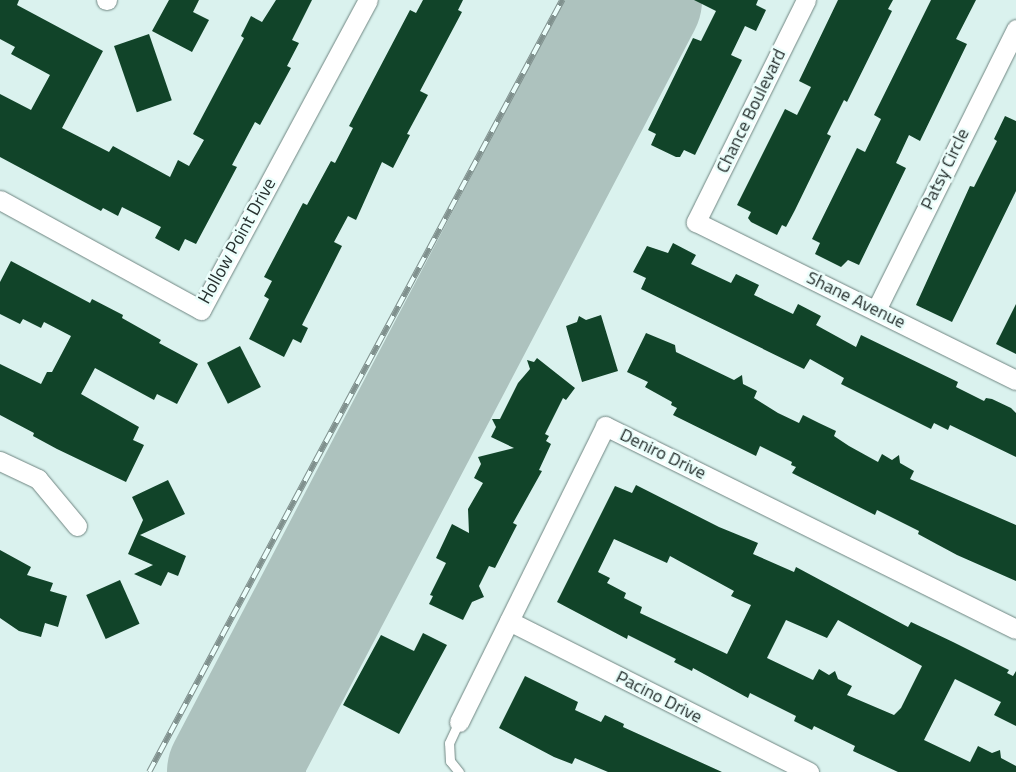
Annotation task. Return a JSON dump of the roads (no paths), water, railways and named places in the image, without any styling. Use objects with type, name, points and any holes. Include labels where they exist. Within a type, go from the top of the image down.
[{"type":"street","name":"Hollow Point Drive","points":[[0,201],[201,310],[368,0]]},
{"type":"street","name":"Chance Boulevard","points":[[696,222],[806,0]]},
{"type":"street","name":"Patsy Circle","points":[[876,310],[962,134],[1009,65],[1016,30]]},
{"type":"street","name":"Shane Avenue","points":[[696,222],[1016,380]]},
{"type":"street","name":"Deniro Drive","points":[[459,722],[604,426],[1016,629]]},
{"type":"street","points":[[0,462],[38,479],[77,526]]},
{"type":"street","name":"Pacino Drive","points":[[508,621],[809,772]]},
{"type":"lane","points":[[458,772],[450,761],[449,744],[459,722]]},
{"type":"railway","points":[[149,772],[562,0]]}]
